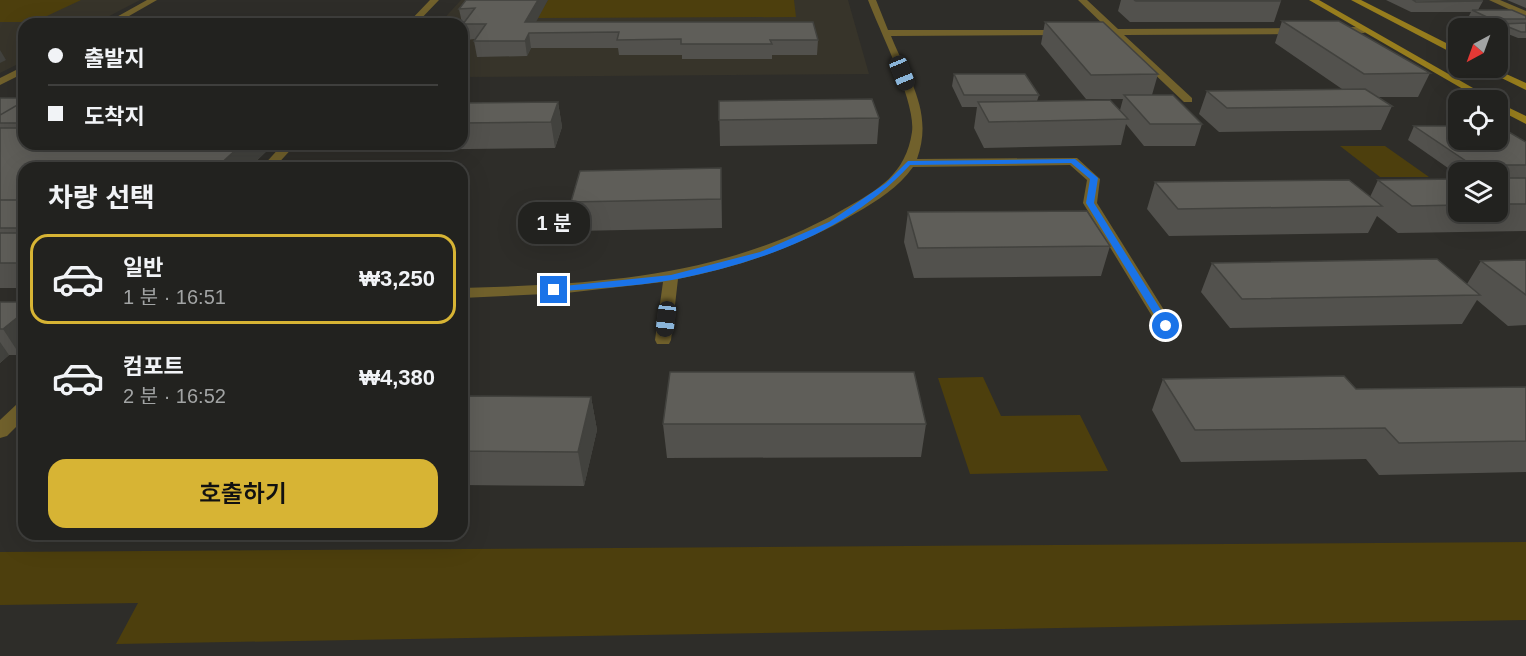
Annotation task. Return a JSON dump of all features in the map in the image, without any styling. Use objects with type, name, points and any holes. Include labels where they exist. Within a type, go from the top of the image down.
[{"type":"main road","points":[[1313,0],[1471,90]]},
{"type":"main road","points":[[1355,0],[1448,48]]},
{"type":"main road","points":[[1507,78],[1526,87]]},
{"type":"main road","points":[[1508,111],[1526,122]]},
{"type":"street","points":[[119,18],[153,0]]},
{"type":"street","points":[[417,18],[435,0]]},
{"type":"street","points":[[468,293],[595,287],[671,277],[763,254],[832,224],[889,184],[908,163],[915,142],[918,118],[872,0]]},
{"type":"street","points":[[1082,0],[1188,100]]},
{"type":"street","points":[[1493,0],[1526,14]]},
{"type":"street","points":[[1321,31],[1364,30]]},
{"type":"street","points":[[885,33],[1309,31]]},
{"type":"street","points":[[0,82],[18,72]]},
{"type":"street","points":[[273,162],[284,150]]},
{"type":"street","points":[[908,163],[1073,161],[1094,178],[1090,203],[1166,326]]},
{"type":"street","points":[[663,340],[671,277]]},
{"type":"street","points":[[0,431],[18,414]]},
{"type":"shaded area","points":[[0,0],[140,0],[106,18],[18,18],[18,64],[0,73]]},
{"type":"shaded area","points":[[0,0],[81,0],[43,18],[18,18],[18,22],[0,22]]},
{"type":"shaded area","points":[[461,0],[848,0],[869,74],[468,77],[468,18],[444,18]]},
{"type":"shaded area","points":[[548,0],[794,0],[796,17],[537,18]]},
{"type":"shaded area","points":[[1340,146],[1385,146],[1429,177],[1380,177]]},
{"type":"shaded area","points":[[983,377],[1001,416],[1080,415],[1108,471],[970,474],[938,378]]},
{"type":"shaded area","points":[[1526,542],[1526,620],[116,644],[138,603],[0,605],[0,552]]},
{"type":"building","points":[[466,0],[538,0],[525,22],[813,22],[818,40],[770,40],[772,44],[681,44],[681,39],[617,40],[619,32],[529,33],[525,41],[474,41],[486,24],[468,24],[468,18],[475,8],[459,9]]},
{"type":"building","points":[[1134,0],[1279,0],[1281,1],[1136,1]]},
{"type":"building","points":[[1413,0],[1480,0],[1483,1],[1416,2]]},
{"type":"building","points":[[1472,10],[1512,10],[1526,16],[1526,19],[1489,18]]},
{"type":"building","points":[[1282,21],[1339,21],[1430,73],[1364,74]]},
{"type":"building","points":[[1045,22],[1103,22],[1158,74],[1091,75]]},
{"type":"building","points":[[1526,23],[1526,32],[1508,27],[1508,24]]},
{"type":"building","points":[[954,74],[1025,74],[1039,95],[964,95]]},
{"type":"building","points":[[1365,89],[1392,106],[1227,108],[1207,91]]},
{"type":"building","points":[[1124,95],[1173,95],[1202,124],[1150,124]]},
{"type":"building","points":[[0,98],[18,98],[18,105],[0,115]]},
{"type":"building","points":[[872,99],[879,118],[719,120],[719,101]]},
{"type":"building","points":[[1110,100],[1128,119],[989,122],[978,102]]},
{"type":"building","points":[[558,102],[551,122],[468,123],[468,103]]},
{"type":"building","points":[[18,105],[18,123],[0,123],[0,115]]},
{"type":"building","points":[[1414,126],[1448,126],[1448,149]]},
{"type":"building","points":[[0,128],[18,128],[18,150],[236,150],[222,162],[18,162],[18,200],[0,200]]},
{"type":"building","points":[[1508,131],[1526,142],[1526,165],[1508,165],[1508,162],[1468,162],[1450,150],[1508,150]]},
{"type":"building","points":[[721,168],[721,199],[571,202],[580,171]]},
{"type":"building","points":[[1508,178],[1526,178],[1526,204],[1508,204]]},
{"type":"building","points":[[1448,179],[1448,205],[1412,206],[1378,180]]},
{"type":"building","points":[[1349,180],[1382,206],[1178,209],[1155,182]]},
{"type":"building","points":[[0,200],[18,200],[18,228],[0,228]]},
{"type":"building","points":[[1087,211],[1110,246],[918,248],[908,212]]},
{"type":"building","points":[[0,233],[18,233],[18,263],[0,263]]},
{"type":"building","points":[[1437,259],[1480,295],[1242,299],[1212,263]]},
{"type":"building","points":[[1526,260],[1526,295],[1481,261]]},
{"type":"building","points":[[0,302],[18,302],[18,317],[0,329]]},
{"type":"building","points":[[670,372],[914,372],[926,424],[663,424]]},
{"type":"building","points":[[1344,376],[1356,389],[1526,387],[1526,441],[1399,443],[1385,428],[1195,430],[1163,379]]},
{"type":"building","points":[[468,396],[591,397],[578,452],[468,451]]},
{"type":"route","points":[[554,290],[634,283],[671,277],[763,254],[832,224],[889,184],[906,168],[908,163],[1073,161],[1094,178],[1090,203],[1166,326]]}]
